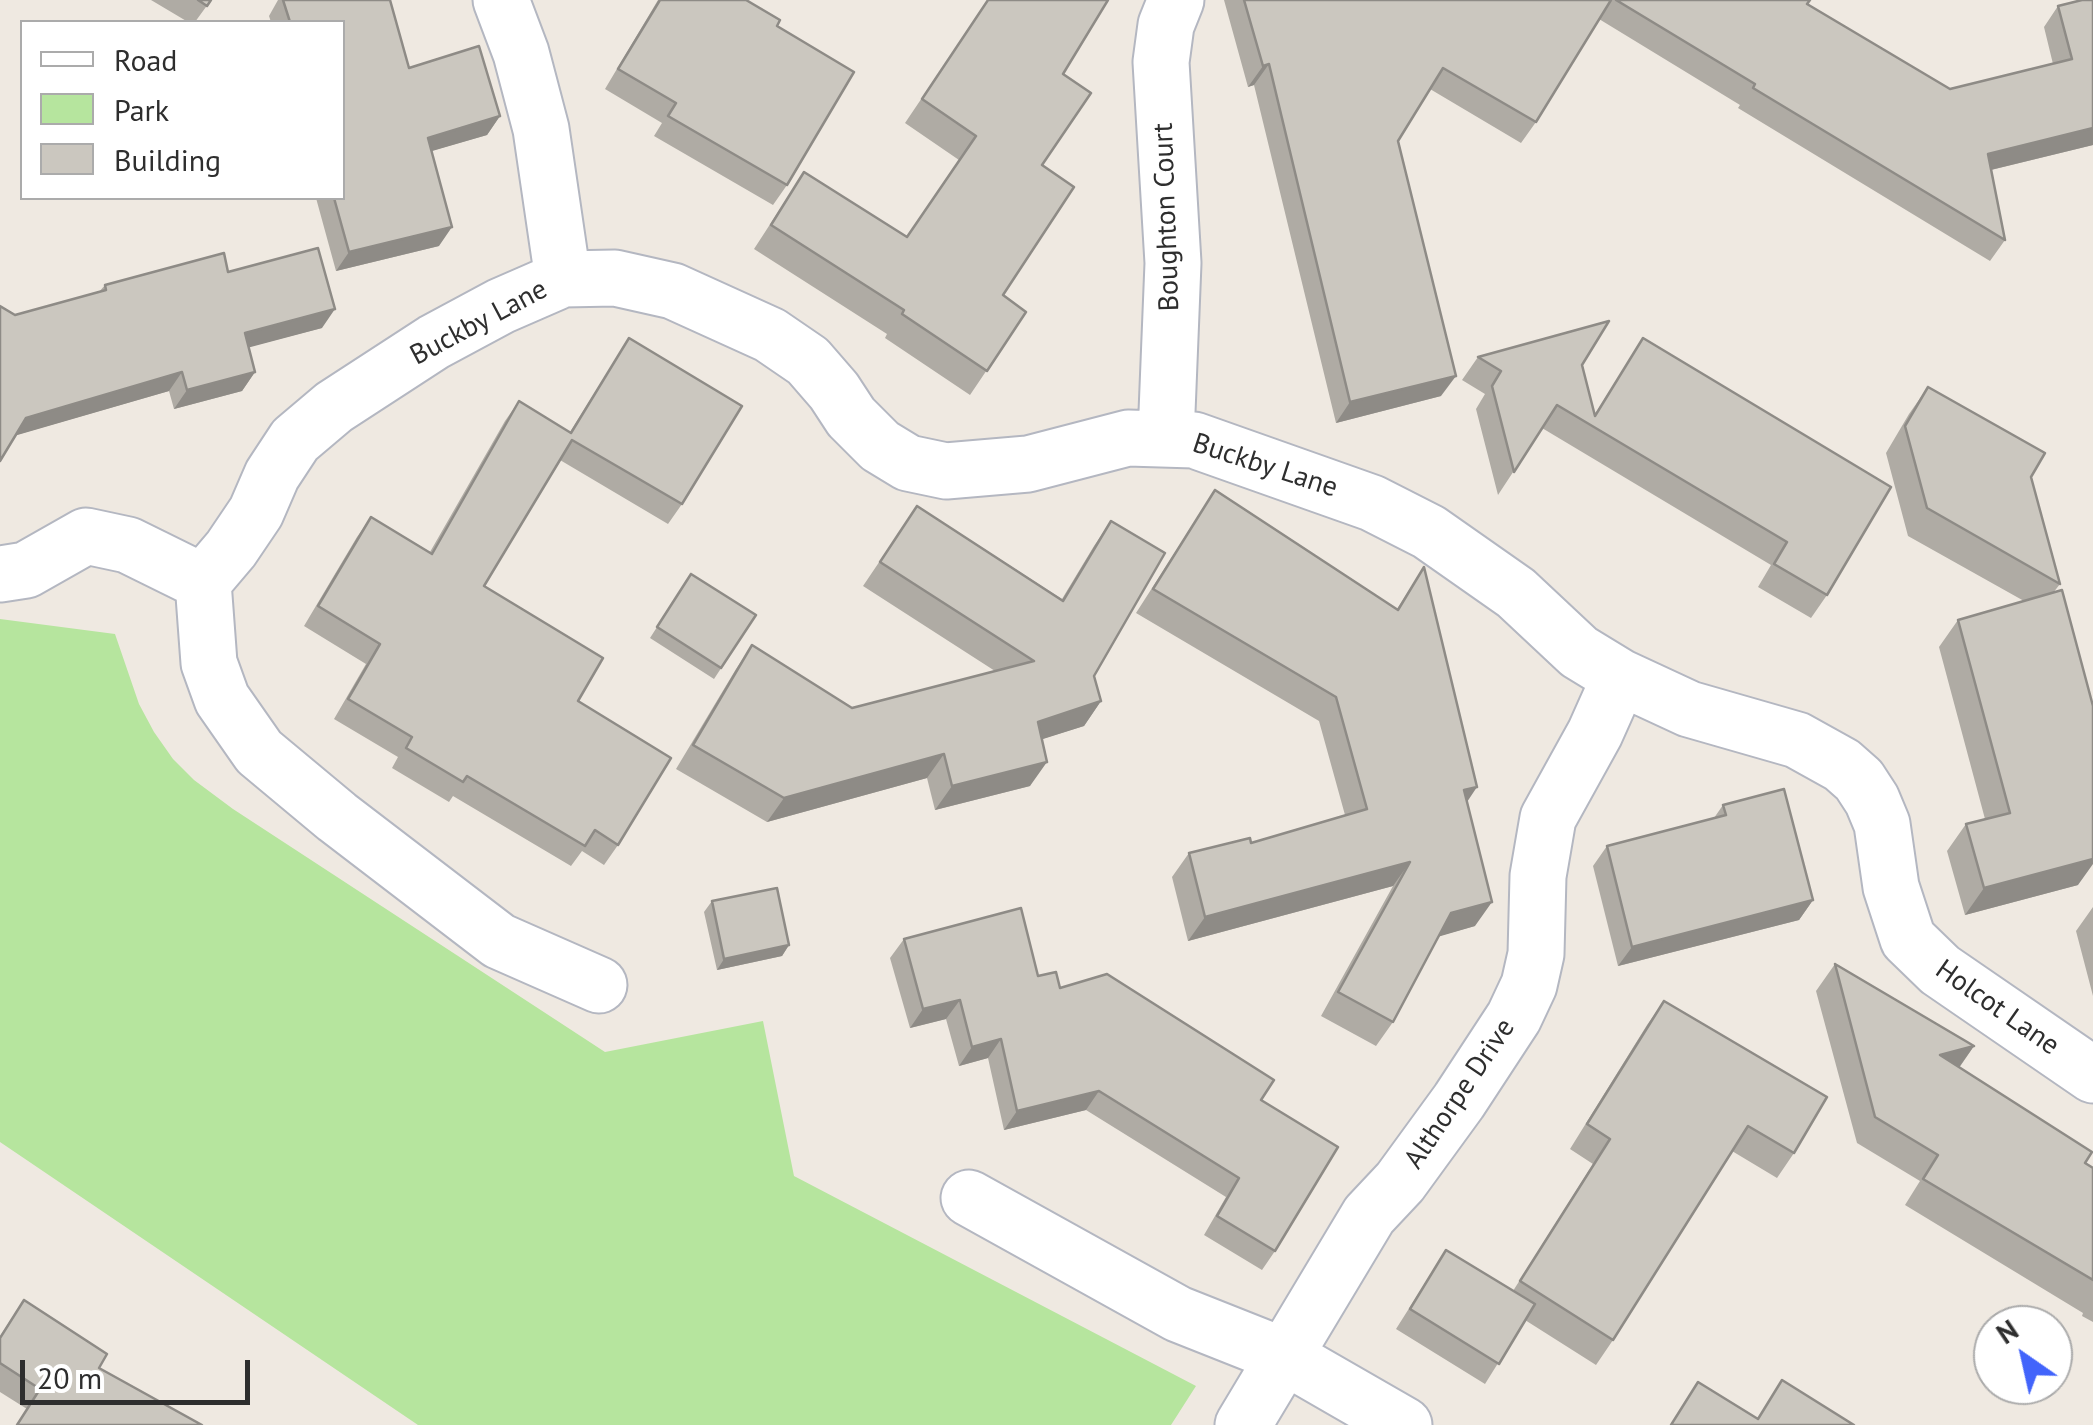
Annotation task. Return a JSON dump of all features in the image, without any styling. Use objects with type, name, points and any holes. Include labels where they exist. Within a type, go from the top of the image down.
[{"type":"street","points":[[500,0],[521,53],[541,128],[564,279]]},
{"type":"street","name":"Boughton Court","points":[[1166,437],[1173,262],[1161,62],[1166,25],[1176,0]]},
{"type":"street","name":"Buckby Lane","points":[[202,582],[256,512],[272,475],[295,440],[334,408],[434,342],[500,306],[564,279],[615,278],[673,291],[770,335],[808,361],[880,446],[908,463],[946,471],[1028,464],[1128,438],[1166,437],[1194,440],[1372,503],[1429,532],[1516,593],[1579,652],[1620,677],[1689,709],[1797,740]]},
{"type":"street","points":[[0,574],[26,570],[86,536],[128,544],[202,582],[209,663],[222,699],[260,752],[337,818],[499,941],[599,984]]},
{"type":"street","name":"Althorpe Drive","points":[[1243,1425],[1369,1215],[1400,1182],[1460,1102],[1514,1016],[1528,986],[1536,954],[1538,876],[1548,818],[1620,677]]},
{"type":"street","name":"Holcot Lane","points":[[1797,740],[1842,765],[1859,780],[1872,800],[1882,824],[1891,887],[1908,939],[1940,970],[2093,1075]]},
{"type":"street","points":[[968,1198],[1178,1314],[1284,1356],[1404,1425]]},
{"type":"green space","points":[[0,619],[115,634],[139,704],[154,732],[194,780],[605,1052],[763,1021],[794,1176],[1196,1386],[1171,1425],[418,1425],[0,1142]]},
{"type":"building","points":[[283,0],[390,0],[409,68],[479,46],[500,116],[428,138],[452,227],[349,252],[335,200],[345,200],[345,20],[289,20]]},
{"type":"building","points":[[660,0],[746,0],[780,20],[777,26],[854,72],[787,185],[668,116],[676,103],[618,69]]},
{"type":"building","points":[[988,0],[1108,0],[1063,74],[1091,93],[1042,165],[1074,187],[1003,295],[1026,312],[987,371],[902,314],[904,310],[771,225],[804,172],[907,237],[976,136],[922,99]]},
{"type":"building","points":[[1244,0],[1611,0],[1536,122],[1443,68],[1398,141],[1456,376],[1350,402],[1269,64],[1263,66]]},
{"type":"building","points":[[1616,0],[1810,0],[1807,4],[1950,89],[2072,59],[2058,6],[2093,0],[2093,128],[1988,154],[2005,240]]},
{"type":"building","points":[[318,248],[335,309],[245,333],[255,372],[187,390],[182,372],[26,418],[0,461],[0,306],[15,315],[106,290],[105,285],[224,253],[228,272]]},
{"type":"building","points":[[1609,321],[1582,365],[1595,416],[1643,338],[1891,487],[1827,595],[1774,564],[1787,542],[1557,405],[1514,472],[1492,386],[1501,371],[1478,357]]},
{"type":"building","points":[[629,338],[742,406],[682,504],[572,440],[484,586],[603,658],[578,701],[671,758],[618,845],[595,830],[585,846],[467,776],[463,782],[406,748],[412,737],[348,699],[380,644],[318,606],[371,517],[432,554],[519,401],[571,433]]},
{"type":"building","points":[[1928,387],[2045,453],[2031,477],[2060,584],[1927,508],[1905,426]]},
{"type":"building","points":[[1215,490],[1398,610],[1424,567],[1477,787],[1464,790],[1492,902],[1451,913],[1393,1022],[1338,992],[1410,862],[1205,917],[1189,853],[1250,838],[1251,843],[1367,809],[1336,697],[1153,589]]},
{"type":"building","points":[[917,506],[1063,601],[1111,521],[1165,553],[1094,676],[1101,701],[1038,722],[1047,762],[952,786],[944,754],[784,798],[693,745],[752,645],[852,708],[1034,661],[880,562]]},
{"type":"building","points":[[691,574],[756,615],[721,668],[657,627]]},
{"type":"building","points":[[2062,590],[2093,706],[2093,859],[1984,888],[1966,824],[2010,813],[1958,620]]},
{"type":"building","points":[[1784,789],[1813,900],[1632,947],[1607,846],[1726,815],[1723,805]]},
{"type":"building","points":[[777,888],[789,945],[724,959],[712,901]]},
{"type":"building","points":[[1021,908],[1038,976],[1056,972],[1060,988],[1107,974],[1274,1080],[1261,1100],[1338,1147],[1275,1251],[1217,1216],[1239,1178],[1099,1091],[1017,1111],[1001,1039],[972,1047],[960,1000],[923,1009],[904,939]]},
{"type":"building","points":[[1835,964],[1974,1046],[1940,1055],[2092,1152],[2085,1163],[2093,1168],[2093,1280],[1923,1179],[1938,1155],[1875,1117]]},
{"type":"building","points":[[1664,1001],[1827,1097],[1794,1153],[1748,1126],[1613,1340],[1520,1281],[1610,1139],[1587,1124]]},
{"type":"building","points":[[1446,1250],[1535,1304],[1499,1364],[1410,1309]]},
{"type":"building","points":[[24,1300],[107,1354],[99,1368],[202,1425],[17,1425],[40,1389],[0,1363],[0,1338]]},
{"type":"building","points":[[1782,1380],[1854,1425],[1671,1425],[1698,1382],[1758,1419]]}]
